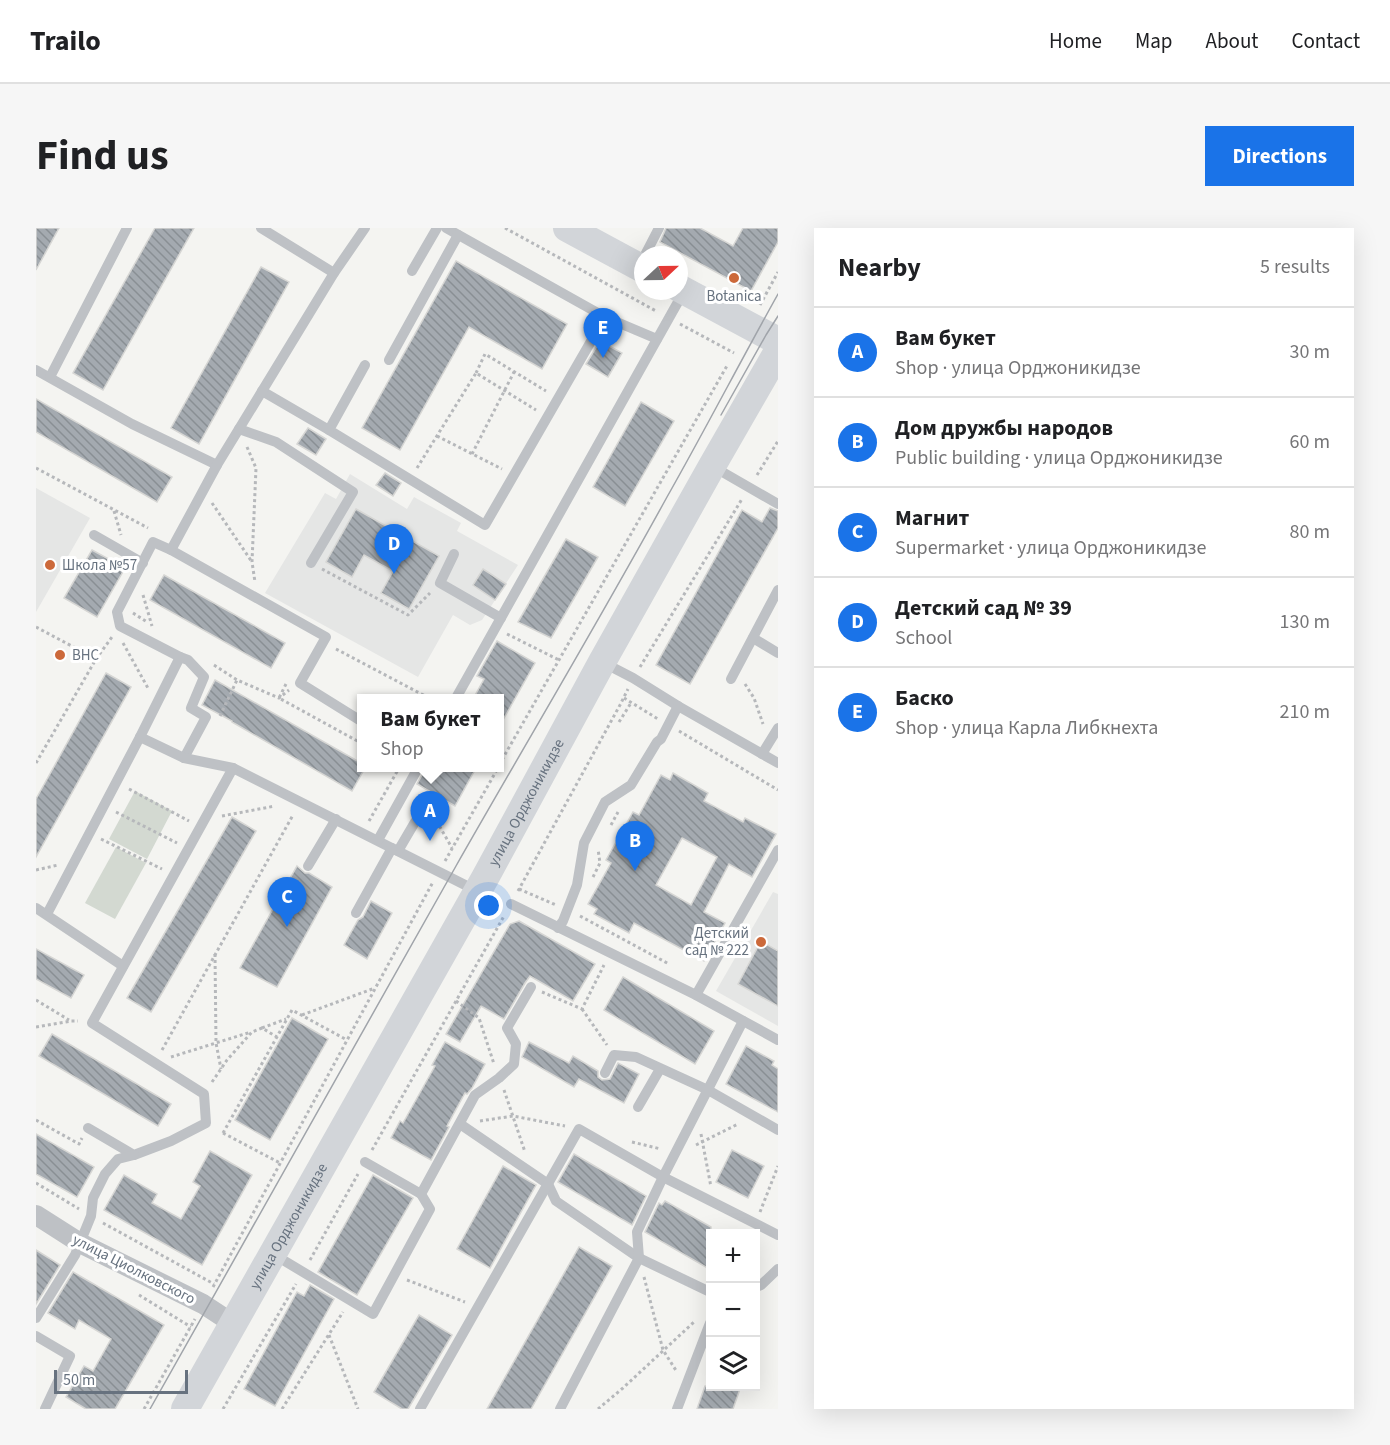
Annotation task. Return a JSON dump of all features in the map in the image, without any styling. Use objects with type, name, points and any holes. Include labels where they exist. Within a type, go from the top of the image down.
[{"type":"main road","points":[[567,228],[634,258]]},
{"type":"main road","points":[[688,293],[778,341]]},
{"type":"main road","name":"улица Орджоникидзе","points":[[185,1409],[778,351]]},
{"type":"street","name":"улица Циолковского","points":[[36,1215],[80,1243],[203,1304],[232,1323]]},
{"type":"lane","points":[[50,377],[128,228]]},
{"type":"lane","points":[[261,228],[334,273]]},
{"type":"lane","points":[[171,550],[217,465],[334,273],[365,228]]},
{"type":"lane","points":[[412,271],[437,228]]},
{"type":"lane","points":[[446,228],[605,317],[657,339]]},
{"type":"lane","points":[[651,246],[659,228]]},
{"type":"lane","points":[[388,360],[458,235]]},
{"type":"lane","points":[[459,694],[669,318],[676,300]]},
{"type":"lane","points":[[262,391],[485,525],[605,317]]},
{"type":"lane","points":[[329,430],[365,365]]},
{"type":"lane","points":[[36,369],[132,424],[217,465]]},
{"type":"lane","points":[[239,429],[276,442],[353,492],[311,563]]},
{"type":"lane","points":[[712,466],[778,504]]},
{"type":"lane","points":[[94,535],[143,563]]},
{"type":"lane","points":[[184,758],[206,717],[191,708],[204,676],[188,660],[118,629],[117,612],[153,542],[326,637],[300,683],[357,719]]},
{"type":"lane","points":[[454,554],[440,583],[501,618]]},
{"type":"lane","points":[[734,674],[778,590]]},
{"type":"lane","points":[[753,638],[778,653]]},
{"type":"lane","points":[[46,914],[180,657]]},
{"type":"lane","points":[[602,662],[778,763]]},
{"type":"lane","points":[[558,928],[577,885],[585,843],[605,801],[631,785],[669,725],[678,706]]},
{"type":"lane","points":[[762,754],[778,728]]},
{"type":"lane","points":[[140,737],[184,758],[233,768],[477,891]]},
{"type":"lane","points":[[36,1318],[75,1255],[91,1216],[93,1198],[105,1174],[118,1159],[171,1141],[206,1123],[204,1094],[92,1023],[233,768]]},
{"type":"lane","points":[[378,840],[416,772]]},
{"type":"lane","points":[[308,866],[336,819]]},
{"type":"lane","points":[[356,913],[395,849],[415,822]]},
{"type":"lane","points":[[696,994],[778,850]]},
{"type":"lane","points":[[511,904],[696,994],[778,1040]]},
{"type":"lane","points":[[36,908],[123,966]]},
{"type":"lane","points":[[421,1194],[475,1095],[514,1064],[516,1044],[507,1028],[531,987]]},
{"type":"lane","points":[[560,1409],[639,1258],[637,1232],[743,1021]]},
{"type":"lane","points":[[605,1073],[614,1054],[636,1057],[708,1090],[778,1130]]},
{"type":"lane","points":[[638,1107],[660,1069]]},
{"type":"lane","points":[[460,1124],[548,1184],[556,1200],[639,1258],[706,1290]]},
{"type":"lane","points":[[88,1128],[134,1155]]},
{"type":"lane","points":[[420,1409],[579,1129],[663,1177],[778,1235]]},
{"type":"lane","points":[[272,1253],[373,1314],[430,1209],[421,1194],[365,1162]]},
{"type":"lane","points":[[760,1286],[778,1269]]},
{"type":"lane","points":[[36,1336],[70,1356],[45,1409]]},
{"type":"lane","points":[[677,1409],[706,1336]]},
{"type":"path","points":[[505,228],[734,353]]},
{"type":"path","points":[[759,307],[778,272]]},
{"type":"path","points":[[410,479],[476,373],[485,354],[558,398]]},
{"type":"path","points":[[504,756],[728,364]]},
{"type":"path","points":[[472,454],[514,372]]},
{"type":"path","points":[[476,373],[547,418]]},
{"type":"path","points":[[239,429],[256,468],[252,562],[258,599]]},
{"type":"path","points":[[436,436],[514,475]]},
{"type":"path","points":[[633,678],[778,441]]},
{"type":"path","points":[[203,490],[252,562]]},
{"type":"path","points":[[311,563],[408,615],[440,583]]},
{"type":"path","points":[[128,610],[159,630]]},
{"type":"path","points":[[36,627],[96,659]]},
{"type":"path","points":[[36,763],[96,659],[118,629],[156,705]]},
{"type":"path","points":[[495,629],[559,660]]},
{"type":"path","points":[[323,642],[420,694]]},
{"type":"path","points":[[210,662],[237,680],[279,698],[357,741]]},
{"type":"path","points":[[734,674],[754,698],[769,742]]},
{"type":"path","points":[[143,697],[153,678]]},
{"type":"path","points":[[279,698],[288,678]]},
{"type":"path","points":[[206,717],[217,721],[237,680]]},
{"type":"path","points":[[279,698],[300,683]]},
{"type":"path","points":[[674,967],[567,910],[519,889],[624,698],[778,790]]},
{"type":"path","points":[[619,722],[631,703]]},
{"type":"path","points":[[363,832],[397,772]]},
{"type":"path","points":[[144,1409],[495,772]]},
{"type":"path","points":[[116,782],[202,823],[300,801]]},
{"type":"path","points":[[403,794],[432,813],[452,848]]},
{"type":"path","points":[[155,1062],[300,801]]},
{"type":"path","points":[[608,832],[622,805]]},
{"type":"path","points":[[103,806],[188,849]]},
{"type":"path","points":[[89,833],[174,874]]},
{"type":"path","points":[[590,884],[600,863],[598,850],[603,841]]},
{"type":"path","points":[[51,875],[61,855]]},
{"type":"path","points":[[582,1009],[609,953]]},
{"type":"path","points":[[215,954],[216,1043],[221,1069]]},
{"type":"path","points":[[531,987],[582,1009],[614,1054]]},
{"type":"path","points":[[302,1015],[375,988]]},
{"type":"path","points":[[36,1027],[71,1021],[38,1002]]},
{"type":"path","points":[[223,1133],[292,1010],[347,1040]]},
{"type":"path","points":[[155,1062],[252,1032],[288,1018]]},
{"type":"path","points":[[262,1028],[277,1037]]},
{"type":"path","points":[[204,1094],[221,1069],[252,1032]]},
{"type":"path","points":[[697,1110],[714,1203]]},
{"type":"path","points":[[36,1120],[79,1144],[88,1128]]},
{"type":"path","points":[[206,1123],[280,1163]]},
{"type":"path","points":[[755,1224],[778,1166]]},
{"type":"path","points":[[36,1183],[214,1284]]},
{"type":"path","points":[[639,1258],[663,1350],[686,1386]]},
{"type":"path","points":[[394,1275],[478,1307]]},
{"type":"path","points":[[282,1409],[351,1300]]},
{"type":"path","points":[[598,1409],[695,1321]]},
{"type":"path","points":[[329,1334],[358,1409]]},
{"type":"shaded area","points":[[350,474],[407,509],[414,497],[461,523],[457,531],[518,565],[482,620],[470,625],[453,615],[418,677],[265,593],[325,493],[336,499]]},
{"type":"shaded area","name":"Школа №57","points":[[36,488],[90,518],[36,612]]},
{"type":"shaded area","points":[[135,791],[172,811],[147,859],[109,839]]},
{"type":"shaded area","points":[[116,847],[146,863],[115,919],[85,903]]},
{"type":"shaded area","name":"Детский сад № 222","points":[[773,892],[778,894],[778,1026],[716,991]]},
{"type":"building","points":[[36,228],[59,228],[36,270]]},
{"type":"building","points":[[155,228],[194,228],[103,390],[73,373]]},
{"type":"building","points":[[666,228],[700,228],[733,246],[743,228],[778,228],[778,242],[751,291],[688,257],[688,246],[667,246],[660,242]]},
{"type":"building","points":[[456,261],[567,324],[542,369],[469,327],[400,450],[362,428]]},
{"type":"building","points":[[261,267],[289,282],[199,444],[171,428]]},
{"type":"building","points":[[600,341],[622,353],[608,377],[586,364]]},
{"type":"building","points":[[36,399],[172,477],[157,502],[36,432]]},
{"type":"building","points":[[641,402],[674,421],[625,506],[593,487]]},
{"type":"building","points":[[308,428],[326,439],[316,455],[297,444]]},
{"type":"building","points":[[385,473],[401,483],[393,496],[376,485]]},
{"type":"building","points":[[770,508],[778,511],[778,528],[690,684],[656,665],[742,510],[762,522]]},
{"type":"building","points":[[356,509],[439,556],[409,609],[381,593],[393,571],[364,555],[352,577],[326,562]]},
{"type":"building","points":[[566,539],[598,557],[551,638],[518,622]]},
{"type":"building","points":[[92,550],[125,568],[97,617],[64,598]]},
{"type":"building","points":[[483,569],[506,584],[495,600],[473,585]]},
{"type":"building","points":[[164,575],[285,643],[271,668],[150,600]]},
{"type":"building","points":[[497,641],[535,663],[504,718],[504,694],[476,694],[484,679],[477,676]]},
{"type":"building","points":[[106,673],[131,687],[36,857],[36,799]]},
{"type":"building","points":[[215,680],[357,761],[357,772],[363,772],[352,791],[202,705]]},
{"type":"building","points":[[424,772],[474,772],[455,806],[417,784]]},
{"type":"building","points":[[673,773],[708,793],[704,801],[743,822],[745,818],[776,834],[752,877],[729,864],[704,912],[725,923],[704,961],[634,923],[629,933],[594,914],[597,909],[588,904],[611,863],[606,860],[633,812],[639,815],[661,775],[670,780]],"holes":[[[682,838],[717,857],[691,905],[656,885]]]},
{"type":"building","points":[[232,817],[256,831],[151,1012],[127,998]]},
{"type":"building","points":[[297,866],[305,873],[309,873],[332,887],[277,987],[240,968]]},
{"type":"building","points":[[371,901],[392,913],[367,959],[344,945]]},
{"type":"building","points":[[519,921],[595,964],[573,1001],[530,976],[504,1019],[481,1006],[460,1042],[446,1034],[510,924]]},
{"type":"building","points":[[761,941],[778,951],[778,1006],[738,984]]},
{"type":"building","points":[[36,949],[84,975],[71,998],[36,979]]},
{"type":"building","points":[[623,977],[714,1031],[695,1064],[604,1010]]},
{"type":"building","points":[[292,1018],[328,1039],[270,1140],[235,1120]]},
{"type":"building","points":[[52,1034],[171,1104],[158,1126],[39,1056]]},
{"type":"building","points":[[445,1042],[485,1064],[472,1088],[467,1094],[465,1093],[431,1160],[391,1138],[400,1121],[403,1123],[435,1066],[432,1065]]},
{"type":"building","points":[[529,1042],[569,1063],[573,1056],[598,1071],[598,1077],[602,1080],[610,1079],[618,1063],[639,1074],[624,1103],[579,1079],[574,1087],[522,1057]]},
{"type":"building","points":[[746,1046],[774,1061],[772,1065],[778,1069],[778,1112],[726,1084]]},
{"type":"building","points":[[36,1134],[94,1167],[77,1197],[36,1174]]},
{"type":"building","points":[[732,1150],[764,1166],[748,1198],[716,1182]]},
{"type":"building","points":[[210,1151],[252,1175],[202,1265],[104,1210],[124,1175],[157,1194],[152,1203],[181,1219],[200,1186],[193,1182]]},
{"type":"building","points":[[574,1154],[646,1196],[632,1225],[558,1182]]},
{"type":"building","points":[[503,1166],[536,1185],[490,1268],[457,1249]]},
{"type":"building","points":[[373,1175],[413,1198],[357,1295],[318,1272]]},
{"type":"building","points":[[665,1201],[711,1227],[711,1229],[706,1229],[706,1267],[645,1232],[659,1203],[662,1205]]},
{"type":"building","points":[[579,1247],[612,1266],[531,1409],[487,1409]]},
{"type":"building","points":[[36,1250],[60,1265],[36,1304]]},
{"type":"building","points":[[73,1272],[164,1325],[115,1409],[86,1409],[66,1397],[84,1366],[93,1371],[111,1339],[79,1320],[75,1329],[48,1313]]},
{"type":"building","points":[[310,1285],[334,1299],[275,1406],[244,1389],[297,1292],[304,1296]]},
{"type":"building","points":[[419,1315],[452,1335],[408,1409],[402,1409],[374,1392]]},
{"type":"building","points":[[705,1386],[706,1391],[739,1391],[733,1409],[697,1409]]},
{"type":"tram line","points":[[150,1409],[482,820],[589,636],[778,294]]},
{"type":"tram line","points":[[721,415],[778,316]]},
{"type":"place","name":"Botanica","points":[[734,278]]},
{"type":"place","name":"Баско","points":[[603,358]]},
{"type":"place","name":"Школа №57","points":[[50,565]]},
{"type":"place","name":"Детский сад № 39","points":[[394,574]]},
{"type":"place","name":"ВНС","points":[[60,655]]},
{"type":"place","name":"Вам букет","points":[[430,841]]},
{"type":"place","name":"Дом дружбы народов","points":[[635,871]]},
{"type":"place","name":"Магнит","points":[[287,927]]},
{"type":"place","name":"Детский сад № 222","points":[[761,942]]}]
